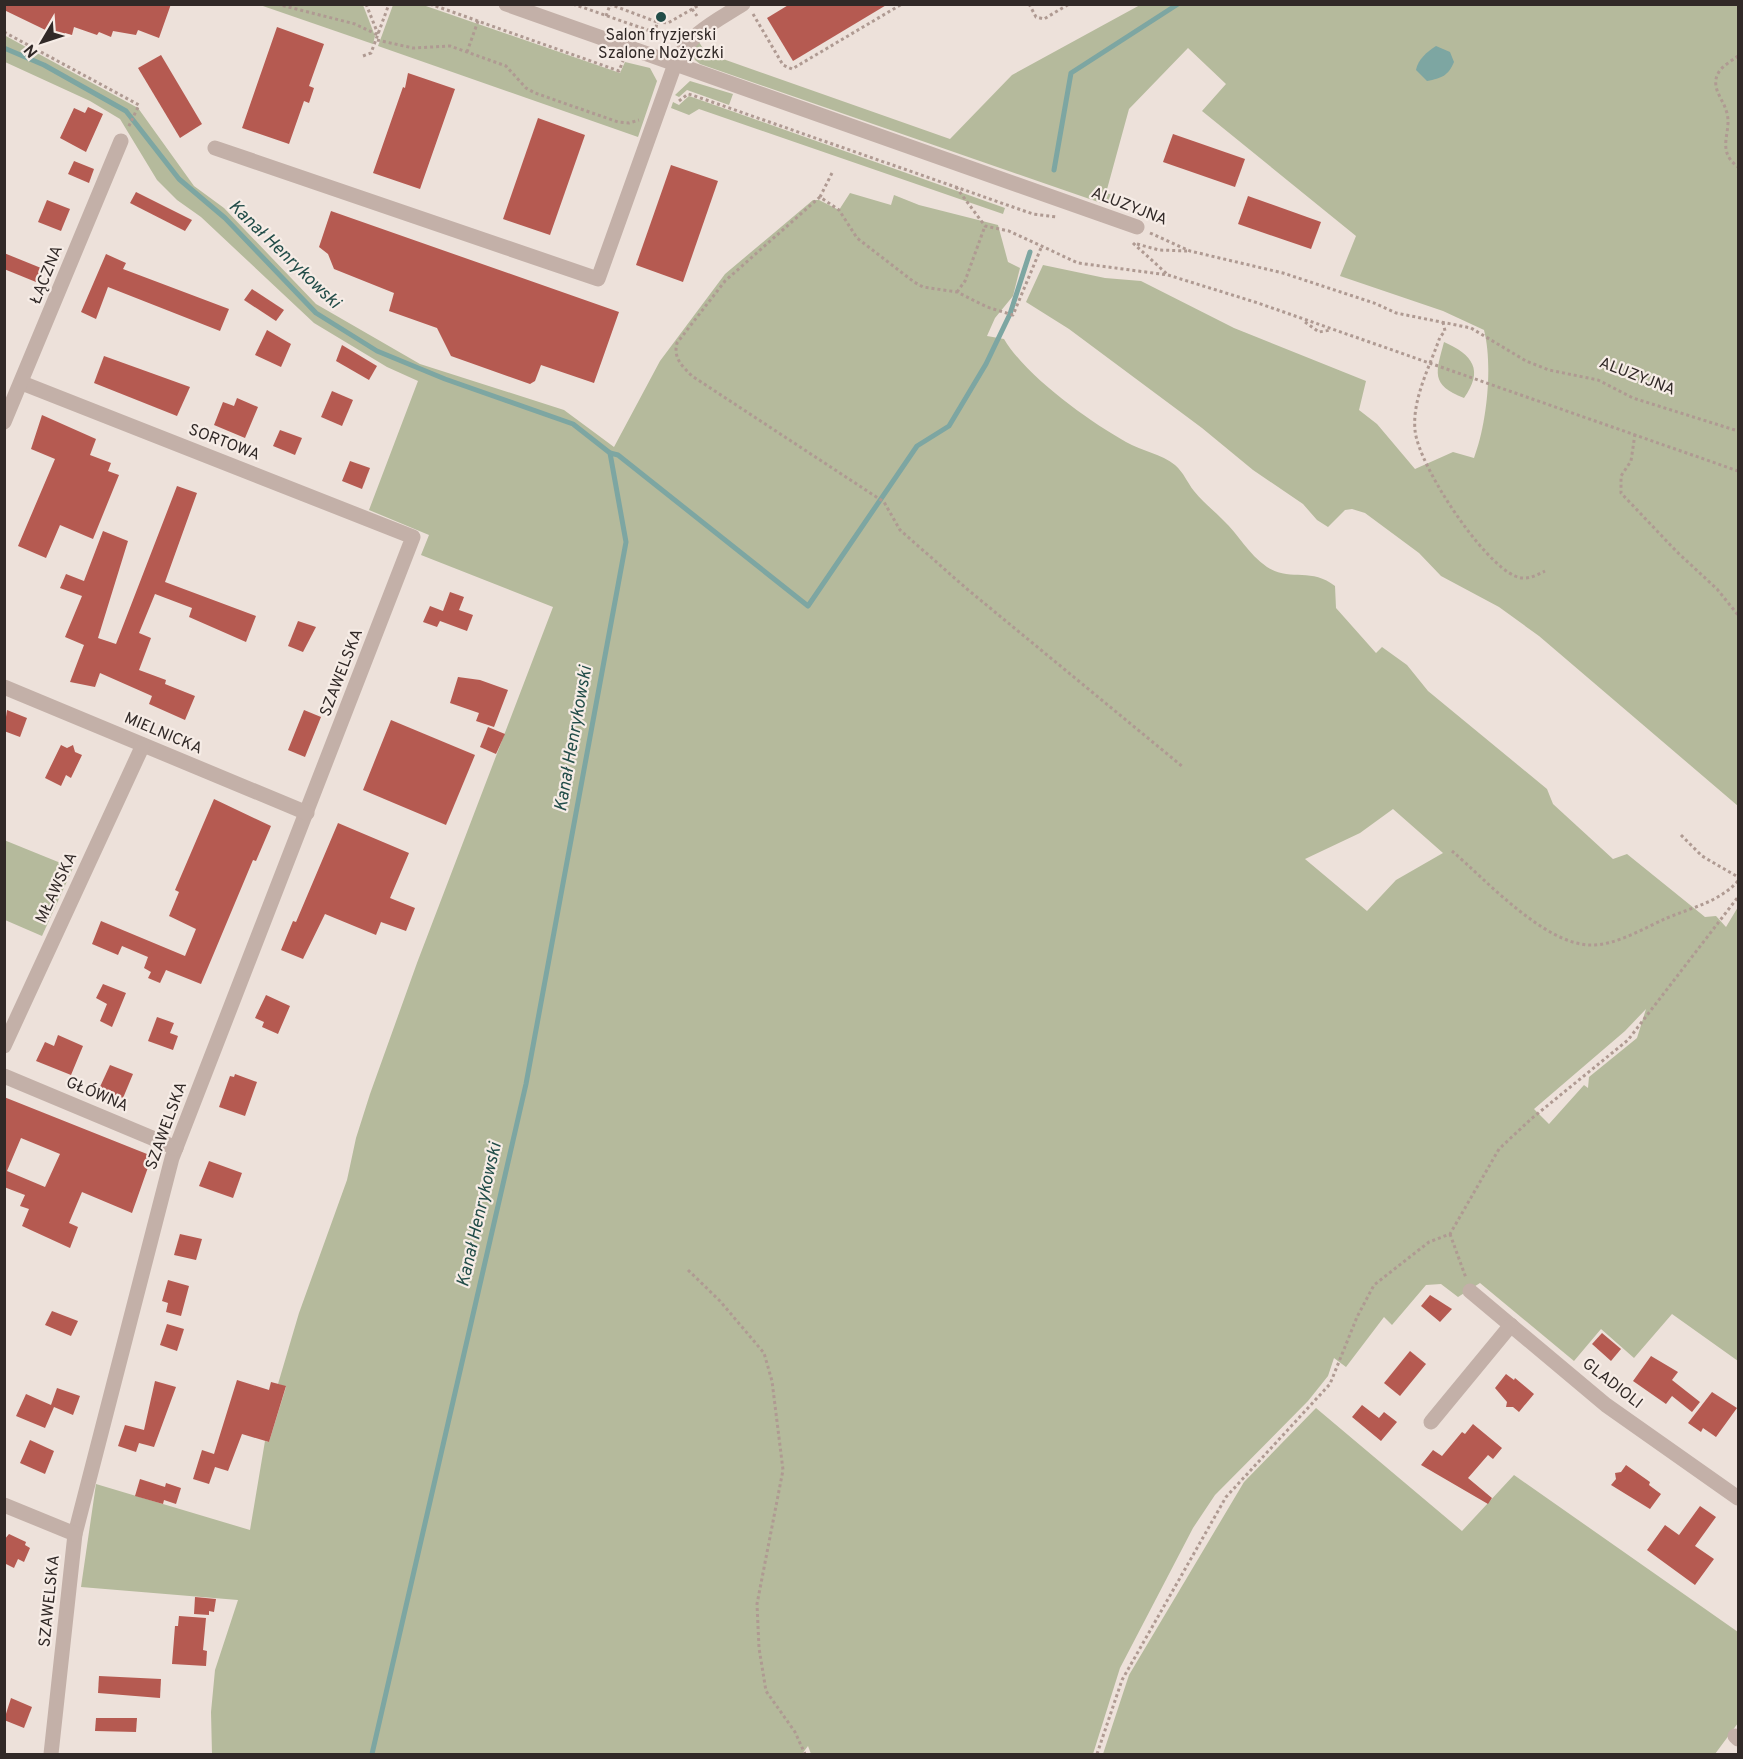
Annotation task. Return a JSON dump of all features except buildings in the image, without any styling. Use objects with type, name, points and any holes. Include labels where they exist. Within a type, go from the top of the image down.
[{"type":"street","name":"ALUZYJNA","points":[[506,4],[1137,228]]},
{"type":"street","points":[[215,148],[598,279],[675,64],[685,45],[708,26],[747,8]]},
{"type":"street","name":"ŁĄCZNA","points":[[4,422],[121,141]]},
{"type":"street","name":"SORTOWA","points":[[22,383],[413,537]]},
{"type":"street","name":"SZAWELSKA","points":[[51,1755],[75,1534],[176,1148],[413,537]]},
{"type":"street","name":"MIELNICKA","points":[[4,687],[307,813]]},
{"type":"street","name":"MŁAWSKA","points":[[4,1046],[143,745]]},
{"type":"street","name":"GŁÓWNA","points":[[4,1076],[176,1148]]},
{"type":"street","name":"GLADIOLI","points":[[1470,1291],[1606,1404],[1738,1498]]},
{"type":"street","points":[[1431,1422],[1510,1325]]},
{"type":"street","points":[[4,1505],[75,1534]]},
{"type":"path","points":[[366,4],[378,38]]},
{"type":"path","points":[[363,56],[371,53],[389,4]]},
{"type":"path","points":[[430,4],[620,71],[624,58]]},
{"type":"path","points":[[606,16],[610,5],[668,24],[701,4]]},
{"type":"path","points":[[747,8],[783,65],[792,69],[902,4]]},
{"type":"path","points":[[1029,4],[1036,17],[1044,19],[1069,4]]},
{"type":"path","points":[[279,5],[355,24],[378,38],[413,48],[450,46],[506,66],[535,93],[618,122],[632,123],[643,119]]},
{"type":"path","points":[[573,5],[656,33]]},
{"type":"path","points":[[692,9],[699,20],[708,26]]},
{"type":"path","points":[[467,52],[478,21]]},
{"type":"path","points":[[652,47],[657,22]]},
{"type":"path","points":[[4,32],[139,105],[128,126]]},
{"type":"path","points":[[1738,56],[1720,71],[1716,87],[1728,116],[1726,149],[1729,157],[1738,167]]},
{"type":"path","points":[[672,98],[680,101],[688,94],[692,95],[1033,213],[1060,218]]},
{"type":"path","points":[[832,173],[820,198],[725,281],[677,343],[675,352],[678,359],[692,376],[884,502],[900,530],[1183,766]]},
{"type":"path","points":[[956,187],[985,226],[1009,231],[1042,248],[1088,265],[1168,275],[1258,303],[1635,433],[1738,471]]},
{"type":"path","points":[[820,198],[839,210],[857,238],[914,282],[923,287],[957,292],[987,307],[1013,315],[1042,248]]},
{"type":"path","points":[[957,292],[965,281],[985,226]]},
{"type":"path","name":"ALUZYJNA","points":[[1137,228],[1190,251],[1283,273],[1374,303],[1396,313],[1471,328],[1488,336],[1526,361],[1549,370],[1598,380],[1633,398],[1738,431]]},
{"type":"path","points":[[1126,240],[1159,249],[1190,251]]},
{"type":"path","points":[[1133,243],[1168,275]]},
{"type":"path","points":[[1304,320],[1319,332],[1331,330]]},
{"type":"path","points":[[1443,322],[1445,331],[1416,404],[1415,432],[1434,478],[1475,543],[1514,576],[1528,579],[1545,572]]},
{"type":"path","points":[[1635,433],[1636,441],[1631,461],[1621,476],[1621,493],[1677,552],[1717,589],[1738,615]]},
{"type":"path","points":[[1452,851],[1539,925],[1573,942],[1591,945],[1610,942],[1714,901],[1728,893],[1738,879],[1702,856],[1681,835]]},
{"type":"path","points":[[1097,1755],[1122,1680],[1226,1497],[1330,1384],[1357,1317],[1374,1285],[1429,1242],[1450,1234],[1499,1149],[1531,1119],[1628,1040],[1738,897]]},
{"type":"path","points":[[1450,1234],[1470,1291]]},
{"type":"path","points":[[688,1270],[720,1301],[764,1353],[772,1381],[783,1470],[757,1604],[759,1648],[766,1691],[795,1732],[804,1755]]},
{"type":"green space","points":[[260,5],[363,5],[375,36],[373,44]]},
{"type":"green space","points":[[393,5],[423,5],[620,73],[625,62],[650,68],[657,81],[638,137],[378,46]]},
{"type":"green space","points":[[1140,5],[1738,5],[1738,806],[1539,636],[1499,607],[1441,576],[1419,553],[1365,513],[1352,509],[1345,510],[1328,527],[1317,520],[1303,504],[1253,470],[1202,428],[1069,329],[1026,302],[1043,265],[1105,278],[1141,281],[1234,328],[1366,381],[1359,410],[1377,424],[1415,469],[1453,452],[1474,458],[1479,444],[1487,394],[1488,360],[1484,330],[1443,311],[1340,276],[1356,236],[1202,111],[1226,84],[1188,48],[1129,109],[1106,193],[1113,195],[1107,205],[700,64],[695,60],[691,47],[697,39],[706,53],[950,139],[1012,75]]},
{"type":"green space","points":[[4,35],[138,108],[194,186],[224,208],[316,304],[420,364],[564,410],[614,447],[660,361],[725,274],[813,200],[819,200],[839,210],[850,193],[891,205],[894,195],[919,205],[998,225],[1008,262],[1020,268],[1013,296],[995,318],[987,336],[1004,339],[1027,368],[1076,410],[1132,445],[1175,465],[1197,495],[1267,567],[1284,574],[1317,577],[1335,586],[1336,608],[1376,653],[1382,647],[1407,665],[1428,691],[1547,789],[1553,804],[1613,859],[1627,854],[1705,917],[1716,916],[1726,927],[1738,907],[1738,1361],[1672,1314],[1634,1358],[1601,1329],[1574,1361],[1480,1283],[1458,1297],[1441,1284],[1426,1285],[1392,1325],[1384,1317],[1346,1367],[1334,1358],[1328,1376],[1308,1401],[1215,1495],[1193,1528],[1120,1668],[1093,1754],[811,1754],[808,1746],[802,1754],[212,1754],[211,1712],[215,1670],[238,1600],[81,1587],[96,1484],[250,1530],[265,1441],[269,1442],[286,1387],[278,1384],[299,1313],[347,1180],[356,1138],[370,1094],[417,963],[553,607],[421,555],[429,535],[369,510],[418,381],[387,367],[314,323],[201,217],[177,200],[157,180],[120,119],[90,101],[5,62]],"holes":[[[1393,809],[1443,853],[1396,880],[1367,911],[1305,859],[1360,833]],[[1646,1009],[1637,1038],[1589,1077],[1588,1088],[1584,1085],[1549,1124],[1534,1109],[1625,1031]]]},
{"type":"green space","points":[[690,81],[733,94],[729,105],[687,90],[679,97],[675,95]]},
{"type":"green space","points":[[689,96],[1005,208],[1003,214],[699,109],[689,115],[671,108],[673,102],[679,105]]},
{"type":"green space","points":[[1444,342],[1462,352],[1472,364],[1473,379],[1464,398],[1445,388],[1438,376]]},
{"type":"green space","points":[[4,840],[73,868],[42,936],[5,920]]},
{"type":"green space","points":[[1316,1408],[1462,1531],[1514,1475],[1738,1632],[1738,1723],[1715,1754],[1103,1754],[1129,1675],[1244,1482]]},
{"type":"water","points":[[1436,46],[1450,52],[1454,62],[1444,76],[1427,81],[1416,70],[1417,66],[1426,53]]},
{"type":"waterway","points":[[1054,170],[1071,73],[1178,4]]},
{"type":"waterway","name":"Kanał Henrykowski","points":[[4,48],[44,65],[126,111],[179,179],[225,218],[316,313],[377,351],[445,379],[573,424],[610,453],[626,542],[526,1084],[372,1754]]},
{"type":"waterway","points":[[610,453],[618,455],[808,606],[917,446],[949,426],[986,364],[1010,314],[1030,252]]},
{"type":"place","name":"Salon fryzjerski Szalone Nożyczki","points":[[661,17]]}]
